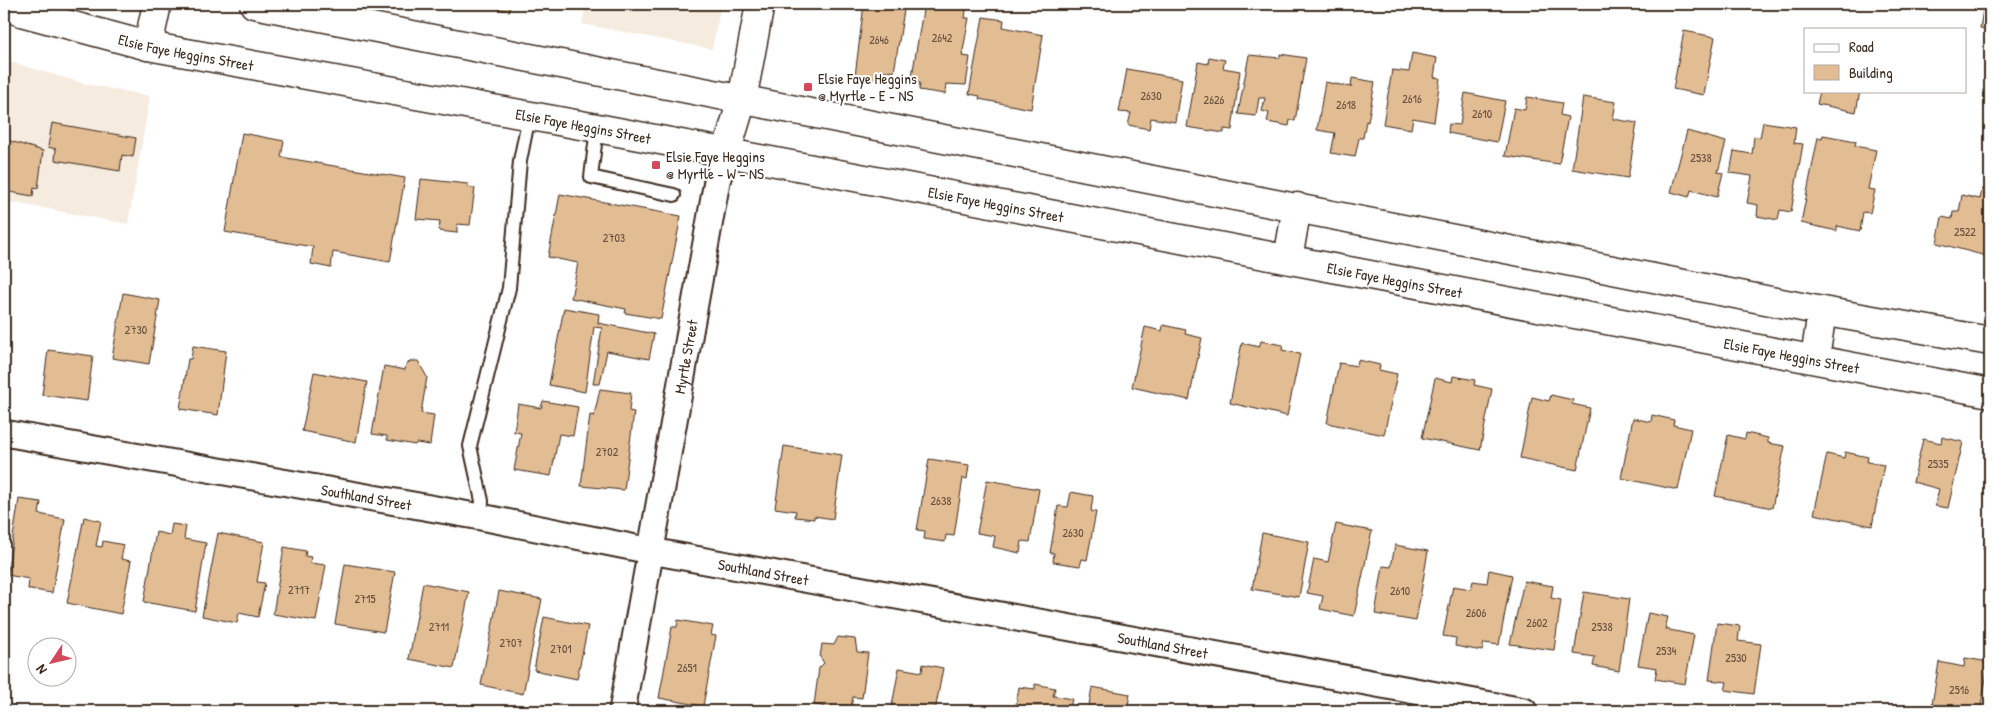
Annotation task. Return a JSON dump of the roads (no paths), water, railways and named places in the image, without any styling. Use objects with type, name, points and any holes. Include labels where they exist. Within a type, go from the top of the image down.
[{"type":"main road","points":[[148,46],[157,4]]},
{"type":"main road","points":[[254,4],[1822,311],[1990,342]]},
{"type":"main road","name":"Myrtle Street","points":[[726,153],[742,100],[760,4]]},
{"type":"main road","name":"Elsie Faye Heggins Street","points":[[4,6],[148,46],[597,128],[1990,393]]},
{"type":"main road","points":[[1288,259],[1297,207]]},
{"type":"main road","points":[[1815,359],[1822,311]]},
{"type":"street","name":"Myrtle Street","points":[[622,711],[717,181],[726,153]]},
{"type":"street","name":"Southland Street","points":[[4,433],[481,517],[651,551],[1524,711]]},
{"type":"lane","points":[[481,517],[482,501],[470,446],[509,288],[520,161],[529,116]]},
{"type":"lane","points":[[597,128],[591,178],[674,195]]},
{"type":"place","name":"Elsie Faye Heggins @ Myrtle - E - NS","points":[[808,87]]},
{"type":"place","name":"Elsie Faye Heggins @ Myrtle - W - NS","points":[[656,165]]}]
